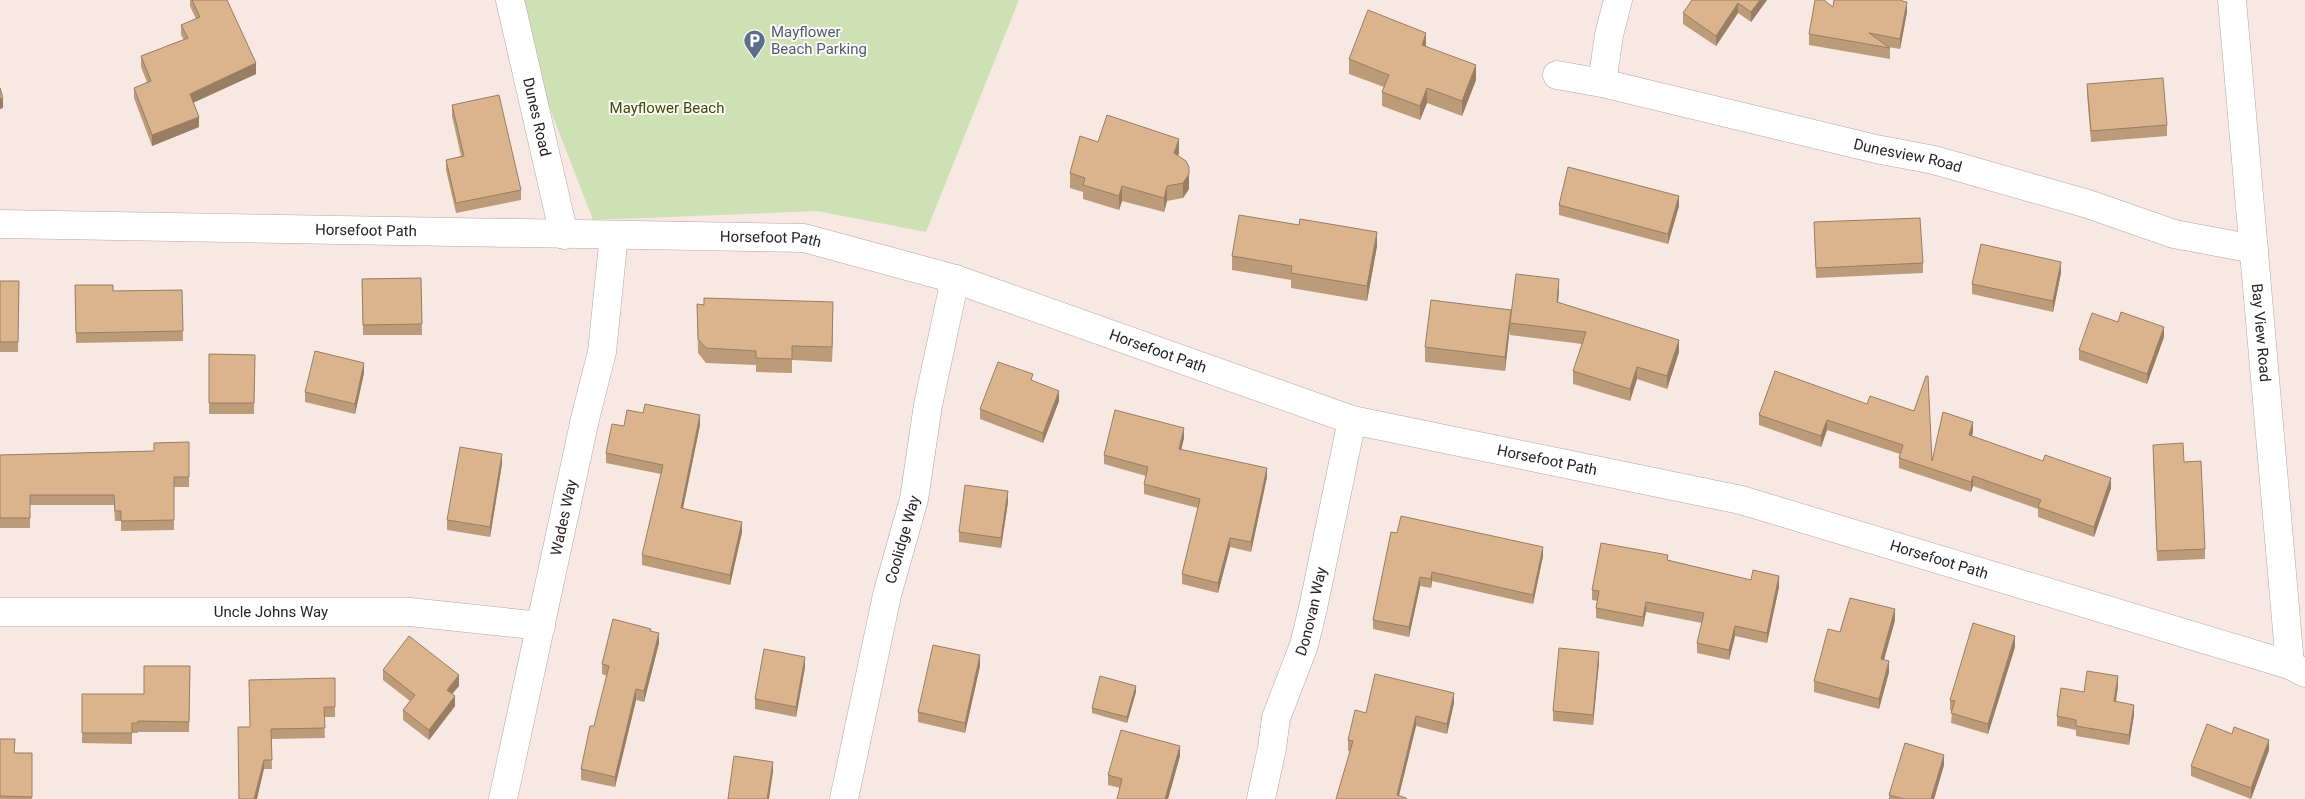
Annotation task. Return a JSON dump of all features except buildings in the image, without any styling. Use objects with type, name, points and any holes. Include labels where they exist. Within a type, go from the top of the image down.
[{"type":"street","name":"Dunes Road","points":[[510,0],[564,235]]},
{"type":"street","points":[[1602,83],[1609,35],[1618,0]]},
{"type":"street","name":"Bay View Road","points":[[2232,0],[2254,249],[2298,669]]},
{"type":"street","name":"Dunesview Road","points":[[1558,76],[1602,83],[1876,149],[1934,160],[2088,204],[2174,234],[2254,249]]},
{"type":"street","name":"Horsefoot Path","points":[[0,224],[804,238],[955,279],[1352,420],[1741,500],[2298,669]]},
{"type":"street","name":"Wades Way","points":[[503,799],[585,419],[602,352],[614,235]]},
{"type":"street","name":"Coolidge Way","points":[[844,799],[887,595],[914,499],[928,405],[955,279]]},
{"type":"street","name":"Donovan Way","points":[[1261,799],[1272,748],[1276,718],[1304,645],[1314,608],[1352,420]]},
{"type":"street","name":"Uncle Johns Way","points":[[0,612],[410,612],[541,626]]},
{"type":"green space","name":"Mayflower Beach","points":[[508,0],[1019,0],[926,232],[817,211],[593,220]]},
{"type":"place","name":"Mayflower Beach Parking","points":[[755,60]]}]
